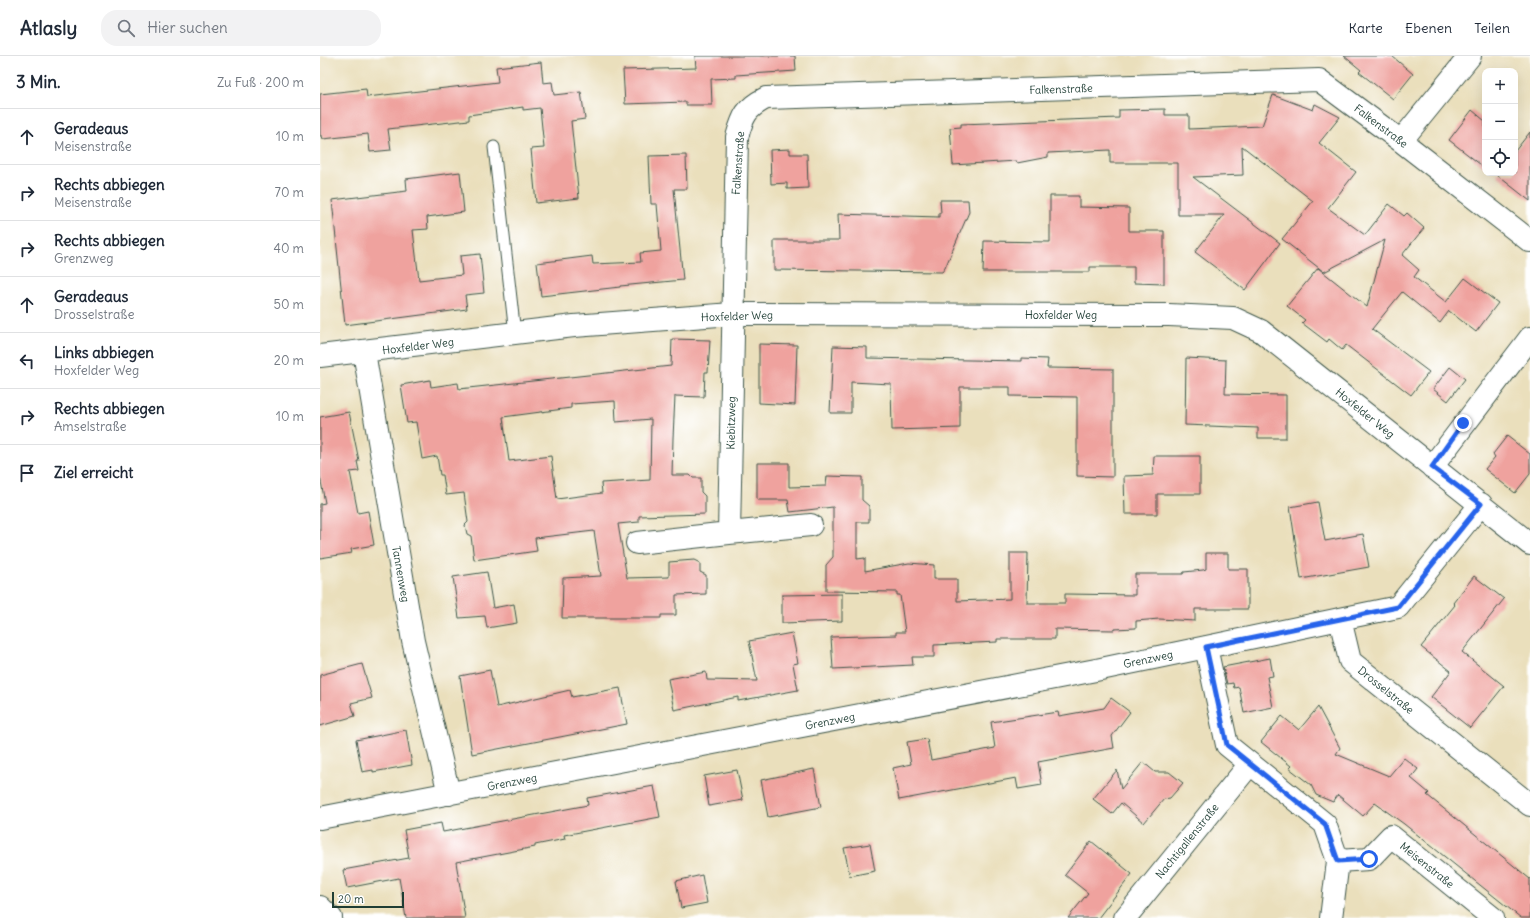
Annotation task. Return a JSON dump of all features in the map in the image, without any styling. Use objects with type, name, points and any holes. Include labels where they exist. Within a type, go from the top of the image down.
[{"type":"street","points":[[1401,141],[1470,56]]},
{"type":"street","name":"Falkenstraße","points":[[732,314],[737,137],[742,118],[752,104],[766,98],[1320,80],[1530,241]]},
{"type":"street","name":"Hoxfelder Weg","points":[[320,354],[364,352],[574,326],[732,314],[1162,315],[1233,318],[1262,331],[1530,544]]},
{"type":"street","name":"Kiebitzweg","points":[[729,533],[732,314]]},
{"type":"street","points":[[1432,467],[1530,338]]},
{"type":"street","name":"Tannenweg","points":[[364,352],[413,641],[449,794]]},
{"type":"street","points":[[1340,619],[1398,607],[1481,504]]},
{"type":"street","points":[[637,543],[811,525]]},
{"type":"street","name":"Grenzweg","points":[[320,818],[941,700],[1340,619]]},
{"type":"street","name":"Drosselstraße","points":[[1340,619],[1350,661],[1530,805]]},
{"type":"street","points":[[1206,647],[1227,745],[1325,824],[1338,861],[1331,918]]},
{"type":"street","name":"Nachtigallenstraße","points":[[1125,918],[1250,764]]},
{"type":"street","name":"Meisenstraße","points":[[1338,861],[1369,859],[1391,836],[1493,918]]},
{"type":"street","points":[[320,907],[331,918]]},
{"type":"lane","points":[[494,147],[515,334]]},
{"type":"building","points":[[695,56],[795,56],[796,71],[736,75],[736,78],[711,79],[712,105],[686,105],[686,102],[625,104],[623,70],[696,68]]},
{"type":"building","points":[[1344,56],[1392,56],[1413,74],[1393,99],[1359,72],[1361,70]]},
{"type":"building","points":[[541,62],[543,83],[552,82],[554,95],[581,92],[585,119],[571,121],[579,198],[536,203],[531,149],[544,148],[540,108],[523,110],[523,107],[469,115],[469,120],[388,129],[391,150],[370,152],[368,134],[323,139],[322,136],[320,136],[320,94],[366,89],[367,97],[498,82],[496,67]]},
{"type":"building","points":[[1273,95],[1313,110],[1315,104],[1340,117],[1319,143],[1356,172],[1328,208],[1365,235],[1389,204],[1404,216],[1407,213],[1424,228],[1402,255],[1419,270],[1414,277],[1446,302],[1465,278],[1498,303],[1476,332],[1449,311],[1440,323],[1402,292],[1372,329],[1429,372],[1411,395],[1346,345],[1342,350],[1329,339],[1327,342],[1302,323],[1305,320],[1287,306],[1318,268],[1367,307],[1385,240],[1324,272],[1282,239],[1313,201],[1242,146],[1243,175],[1193,177],[1280,243],[1245,290],[1195,252],[1224,215],[1178,215],[1178,163],[1110,163],[1110,150],[1048,153],[1048,157],[1017,163],[1016,161],[953,165],[950,128],[961,127],[961,124],[1119,118],[1119,110],[1165,109],[1165,115],[1189,115],[1189,129],[1262,126]]},
{"type":"building","points":[[1472,110],[1482,118],[1482,166],[1449,140]]},
{"type":"building","points":[[1530,132],[1530,201],[1498,176],[1518,176],[1518,147]]},
{"type":"building","points":[[790,149],[790,154],[807,154],[808,188],[787,189],[787,183],[771,184],[770,150]]},
{"type":"building","points":[[686,155],[687,189],[674,189],[683,280],[541,296],[537,263],[592,256],[593,264],[641,262],[640,253],[661,251],[657,204],[651,204],[649,156]]},
{"type":"building","points":[[460,172],[464,212],[427,217],[428,229],[413,230],[419,280],[462,275],[460,256],[480,254],[484,293],[465,295],[467,309],[345,325],[332,200],[407,191],[406,179]]},
{"type":"building","points":[[1050,196],[1079,196],[1079,207],[1129,208],[1129,231],[1164,231],[1164,284],[1134,283],[1134,267],[1090,267],[1090,272],[983,272],[984,241],[1050,242]]},
{"type":"building","points":[[940,200],[968,200],[969,212],[942,272],[774,270],[774,240],[839,240],[838,214],[939,217],[939,213],[941,213]]},
{"type":"building","points":[[672,339],[710,340],[708,372],[705,372],[704,397],[675,396],[673,438],[672,475],[690,475],[693,478],[701,478],[701,492],[705,496],[705,514],[639,516],[639,522],[618,524],[627,578],[669,577],[669,562],[694,560],[700,563],[700,572],[706,575],[706,594],[676,595],[676,615],[661,615],[661,618],[562,618],[563,578],[601,576],[594,531],[535,538],[537,551],[474,560],[471,536],[467,534],[465,525],[468,522],[464,493],[446,495],[443,475],[440,475],[437,456],[422,459],[416,422],[407,423],[401,385],[430,380],[431,387],[458,383],[459,389],[671,366]],"holes":[[[615,401],[616,422],[651,419],[650,480],[601,483],[602,493],[557,499],[551,456],[509,461],[503,417],[571,408],[571,404]]]},
{"type":"building","points":[[759,344],[797,345],[795,405],[759,403]]},
{"type":"building","points":[[833,346],[867,347],[867,358],[1021,361],[1021,358],[1048,359],[1047,368],[1113,369],[1113,477],[1077,476],[1077,397],[1010,396],[1010,387],[960,387],[960,428],[892,430],[891,384],[851,382],[851,413],[830,413]]},
{"type":"building","points":[[1186,358],[1226,360],[1225,394],[1286,395],[1286,438],[1258,438],[1258,428],[1185,425]]},
{"type":"building","points":[[1450,367],[1465,379],[1448,401],[1433,389]]},
{"type":"building","points":[[349,412],[359,461],[357,461],[359,471],[350,472],[358,513],[368,511],[374,545],[351,549],[352,553],[320,558],[320,504],[325,503],[320,476],[320,417]]},
{"type":"building","points":[[1507,436],[1530,454],[1530,474],[1515,493],[1485,469],[1495,457],[1493,454]]},
{"type":"building","points":[[1154,456],[1200,456],[1200,494],[1157,494],[1157,514],[1125,514],[1124,476],[1153,475]]},
{"type":"building","points":[[757,463],[789,463],[789,487],[826,486],[827,476],[862,477],[862,500],[869,506],[869,522],[857,522],[857,559],[865,558],[865,571],[909,563],[934,565],[934,579],[957,579],[957,601],[1010,599],[1010,553],[1028,553],[1027,603],[1065,603],[1065,594],[1135,595],[1135,574],[1183,574],[1184,572],[1203,570],[1206,569],[1206,553],[1228,553],[1228,569],[1248,569],[1248,609],[1195,609],[1195,621],[1159,619],[1136,621],[1136,628],[1114,630],[1055,629],[1055,639],[997,639],[997,642],[934,645],[934,657],[912,657],[913,665],[833,669],[831,637],[896,635],[896,632],[905,632],[900,595],[897,595],[897,592],[826,591],[826,565],[833,557],[833,507],[790,512],[788,500],[757,500]]},
{"type":"building","points":[[1318,502],[1325,541],[1363,534],[1369,567],[1301,579],[1290,507]]},
{"type":"building","points":[[487,572],[493,608],[514,604],[517,623],[487,628],[485,616],[459,618],[453,577]]},
{"type":"building","points":[[1474,576],[1504,599],[1462,652],[1504,686],[1470,728],[1431,697],[1451,671],[1421,647],[1455,605],[1453,603]]},
{"type":"building","points":[[842,594],[842,621],[782,623],[782,595]]},
{"type":"building","points":[[792,633],[798,663],[793,664],[798,690],[738,701],[738,697],[674,710],[668,679],[706,672],[707,680],[757,681],[749,641]]},
{"type":"building","points":[[1270,658],[1273,676],[1267,677],[1273,707],[1244,713],[1239,687],[1234,688],[1233,683],[1227,684],[1223,667]]},
{"type":"building","points":[[362,664],[372,698],[351,703],[355,716],[320,726],[320,675]]},
{"type":"building","points":[[490,670],[497,707],[570,690],[572,697],[620,688],[627,724],[472,754],[460,676]]},
{"type":"building","points":[[1111,698],[1130,712],[1112,736],[1114,748],[1038,762],[1042,785],[1018,789],[1016,778],[899,800],[893,768],[911,764],[907,742],[927,739],[931,760],[995,748],[991,722],[1058,712],[1059,716],[1104,708]]},
{"type":"building","points":[[1318,707],[1340,748],[1336,754],[1389,776],[1404,758],[1418,769],[1411,778],[1429,793],[1427,795],[1530,879],[1530,918],[1521,918],[1404,824],[1375,803],[1363,816],[1338,795],[1333,802],[1316,795],[1311,785],[1289,768],[1291,766],[1261,742],[1282,716],[1299,730]]},
{"type":"building","points":[[406,730],[412,765],[373,772],[373,770],[362,772],[356,740]]},
{"type":"building","points":[[1143,762],[1155,772],[1169,772],[1183,783],[1170,798],[1164,799],[1144,823],[1121,803],[1112,814],[1093,799],[1117,770],[1121,789]]},
{"type":"building","points":[[814,769],[821,807],[768,817],[761,780]]},
{"type":"building","points":[[737,770],[743,800],[709,806],[704,776]]},
{"type":"building","points":[[654,786],[660,817],[564,835],[565,839],[535,845],[535,847],[456,862],[465,918],[406,918],[399,878],[347,888],[343,870],[409,858],[404,830],[441,823],[443,832],[588,805],[587,798]]},
{"type":"building","points":[[1091,841],[1132,874],[1098,918],[1068,918],[1088,893],[1065,875]]},
{"type":"building","points":[[870,844],[875,871],[850,876],[844,848]]},
{"type":"building","points":[[702,875],[707,903],[681,908],[676,881]]},
{"type":"route","points":[[1369,859],[1338,861],[1325,824],[1227,745],[1206,647],[1398,607],[1481,504],[1432,467],[1463,423]]}]
